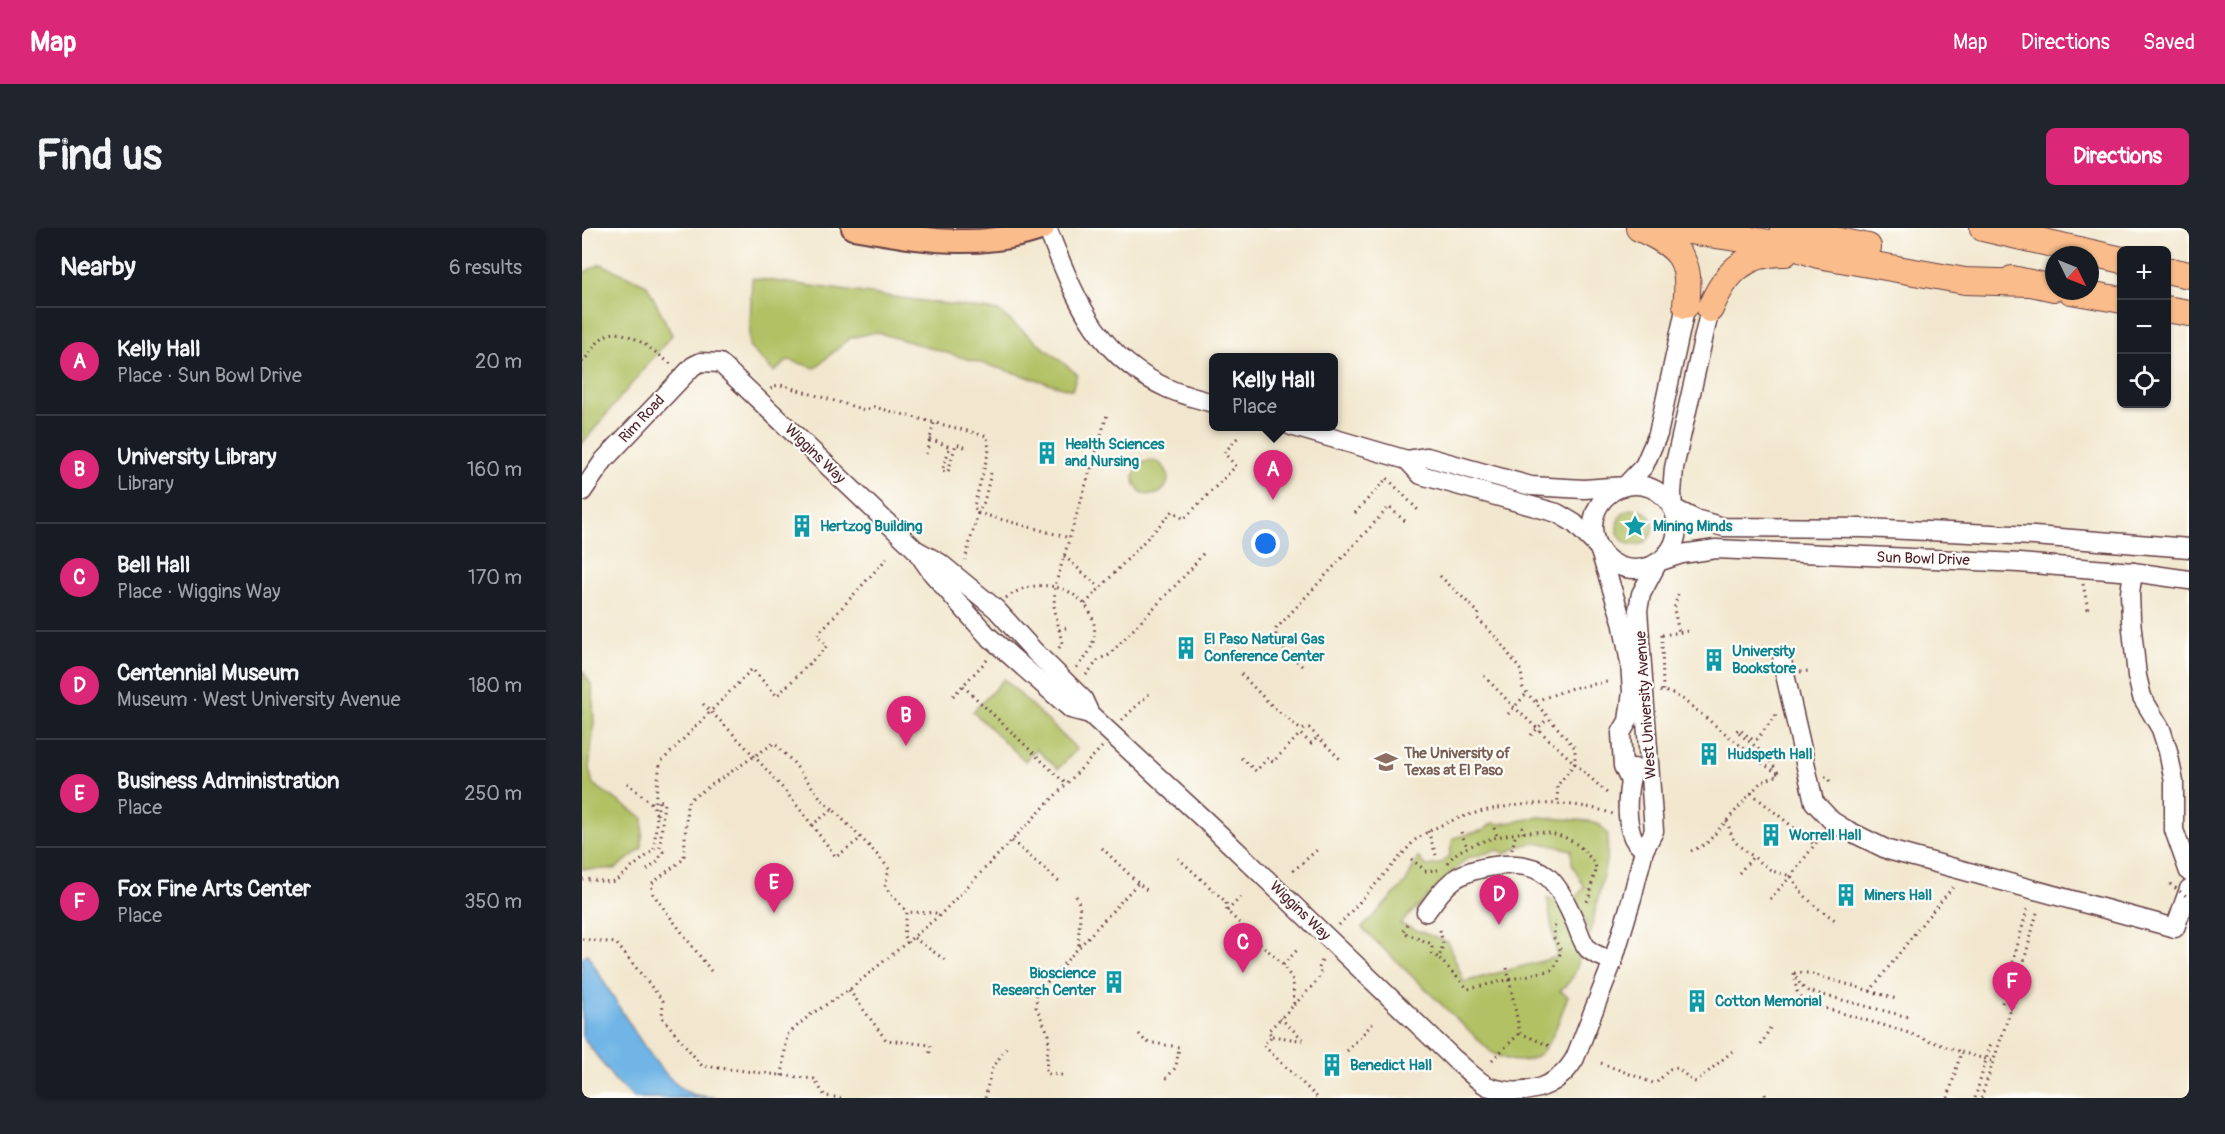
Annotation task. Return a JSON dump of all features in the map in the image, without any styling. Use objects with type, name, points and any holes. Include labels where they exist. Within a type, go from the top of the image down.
[{"type":"highway","points":[[1639,228],[1674,248],[1683,260],[1687,271],[1688,286],[1698,307],[1718,288],[1730,272],[1747,260],[1776,253],[1818,255],[1965,281],[2042,286]]},
{"type":"highway","points":[[1668,228],[1791,246],[1818,255]]},
{"type":"highway","points":[[1780,228],[2042,286]]},
{"type":"highway","points":[[1983,228],[2117,259]]},
{"type":"highway","points":[[2171,271],[2189,275]]},
{"type":"highway","points":[[2099,296],[2117,299]]},
{"type":"highway","points":[[2171,310],[2189,313]]},
{"type":"main road","points":[[853,228],[929,234],[979,241],[1014,237],[1045,228]]},
{"type":"street","points":[[1045,228],[1082,309],[1109,347],[1130,366],[1155,382],[1177,392],[1209,402]]},
{"type":"street","points":[[1599,548],[1594,533],[1595,514],[1605,498],[1625,486],[1644,466],[1658,434],[1698,307]]},
{"type":"street","points":[[1407,460],[1421,475],[1557,513],[1574,523],[1606,556],[1622,567],[1641,569],[1658,562],[1666,556],[1677,530],[1672,493],[1674,468],[1698,307]]},
{"type":"street","name":"Rim Road","points":[[582,492],[604,460],[683,376],[701,362],[713,361]]},
{"type":"street","name":"Wiggins Way","points":[[713,361],[728,369],[916,550],[932,573],[993,640],[1071,709],[1090,714]]},
{"type":"street","points":[[1308,431],[1407,460],[1427,457],[1530,486],[1584,489],[1638,486],[1656,491],[1673,508]]},
{"type":"street","name":"Sun Bowl Drive","points":[[1673,508],[1695,519],[1724,527],[1855,527],[2016,535],[2189,548]]},
{"type":"street","name":"West University Avenue","points":[[1599,548],[1627,642],[1632,692],[1628,721],[1621,733],[1623,766],[1629,779],[1631,834],[1634,841],[1644,850]]},
{"type":"street","name":"Sun Bowl Drive","points":[[1658,562],[1683,554],[1716,549],[2019,563],[2133,572],[2189,580]]},
{"type":"street","name":"Wiggins Way","points":[[916,550],[940,563],[996,609],[1035,652],[1083,699],[1090,714],[1195,811],[1454,1059],[1489,1087],[1517,1096]]},
{"type":"street","name":"West University Avenue","points":[[1517,1096],[1540,1091],[1553,1084],[1570,1068],[1613,960],[1644,850],[1654,831],[1638,610],[1644,586],[1658,562]]},
{"type":"street","points":[[2133,572],[2131,620],[2137,676],[2142,697],[2161,729],[2168,751],[2174,782],[2174,830],[2189,872]]},
{"type":"street","points":[[1782,661],[1811,794],[1818,808],[1832,821],[1859,837],[1888,850],[2175,928],[2189,889]]},
{"type":"street","points":[[1629,799],[1652,796]]},
{"type":"street","points":[[1426,912],[1445,886],[1454,878],[1479,868],[1512,863],[1534,867],[1547,875],[1564,898],[1586,947],[1597,955],[1613,960]]},
{"type":"path","points":[[582,362],[600,340],[608,334],[616,333],[634,338],[671,364]]},
{"type":"path","points":[[771,389],[773,386],[781,385],[864,411],[874,407],[987,436],[989,450],[974,506],[978,513],[1070,538]]},
{"type":"path","points":[[1059,648],[1062,643],[1054,606],[1055,586],[1107,416]]},
{"type":"path","points":[[926,454],[934,423]]},
{"type":"path","points":[[1085,604],[1173,511],[1184,519],[1236,465],[1224,453],[1240,435]]},
{"type":"path","points":[[930,439],[950,447],[942,471],[948,472],[956,444],[964,447]]},
{"type":"path","points":[[965,561],[991,473]]},
{"type":"path","points":[[1354,513],[1387,478],[1418,510]]},
{"type":"path","points":[[1302,666],[1276,641],[1276,629],[1389,507],[1406,522]]},
{"type":"path","points":[[1086,675],[1099,659],[1109,655],[1191,569],[1205,551]]},
{"type":"path","points":[[1064,556],[1100,588]]},
{"type":"path","points":[[654,810],[660,763],[752,669],[777,696],[827,646],[816,635],[888,558]]},
{"type":"path","points":[[1440,576],[1479,613],[1477,618],[1497,638],[1521,671],[1523,688],[1575,748],[1575,763],[1557,786],[1558,804]]},
{"type":"path","points":[[1002,602],[1013,592],[1026,587],[1055,586],[1067,590],[1085,604],[1091,612],[1094,635],[1088,654],[1070,673]]},
{"type":"path","points":[[2084,590],[2088,609],[2092,609]]},
{"type":"path","points":[[1678,594],[1674,609],[1679,633]]},
{"type":"path","points":[[1059,630],[1066,628]]},
{"type":"path","points":[[1663,692],[1662,635],[1689,631]]},
{"type":"path","points":[[953,696],[991,657]]},
{"type":"path","points":[[1241,674],[1284,717],[1301,730],[1309,728],[1340,759]]},
{"type":"path","points":[[1484,676],[1609,795]]},
{"type":"path","points":[[1536,701],[1572,688],[1607,682]]},
{"type":"path","points":[[963,686],[1066,785]]},
{"type":"path","points":[[1653,690],[1675,694],[1681,698],[1780,775]]},
{"type":"path","points":[[1117,726],[1149,693]]},
{"type":"path","points":[[1508,714],[1527,693]]},
{"type":"path","points":[[703,704],[782,785],[836,857],[860,839]]},
{"type":"path","points":[[1776,710],[1775,718],[1757,739],[1753,740],[1739,729],[1736,731],[1765,754],[1780,775]]},
{"type":"path","points":[[1531,735],[1548,718]]},
{"type":"path","points":[[1241,758],[1256,771],[1268,758],[1273,762],[1300,734],[1311,743],[1318,737]]},
{"type":"path","points":[[711,971],[653,894],[651,884],[681,861],[684,856],[689,800],[754,755],[774,744],[793,762],[823,801],[889,869],[885,887],[907,912],[940,915]]},
{"type":"path","points":[[782,1076],[787,1035],[810,1015],[849,990],[940,915],[1104,745]]},
{"type":"path","points":[[1691,851],[1706,844],[1761,782],[1780,775]]},
{"type":"path","points":[[627,783],[651,803],[657,815]]},
{"type":"path","points":[[1751,794],[1815,845]]},
{"type":"path","points":[[582,879],[610,882],[628,872],[654,850],[659,800],[664,802],[660,847],[663,852],[657,862],[647,870]]},
{"type":"path","points":[[1339,925],[1403,852],[1428,831],[1458,817],[1480,810],[1558,804],[1601,809],[1617,815]]},
{"type":"path","points":[[812,825],[833,809]]},
{"type":"path","points":[[1770,899],[1791,876],[1832,821]]},
{"type":"path","points":[[1727,822],[1732,837],[1752,858],[1772,871],[1791,876],[1802,893],[1815,906],[1838,922]]},
{"type":"path","points":[[1522,826],[1523,833]]},
{"type":"path","points":[[1494,828],[1497,836]]},
{"type":"path","points":[[1428,831],[1436,855]]},
{"type":"path","points":[[1461,832],[1467,847]]},
{"type":"path","points":[[1513,843],[1516,833]]},
{"type":"path","points":[[1012,841],[1060,882]]},
{"type":"path","points":[[1102,848],[1148,891]]},
{"type":"path","points":[[1293,871],[1317,850]]},
{"type":"path","points":[[1178,858],[1226,903],[1227,911],[1283,965],[1293,980],[1294,1005]]},
{"type":"path","points":[[1739,873],[1752,858]]},
{"type":"path","points":[[1411,859],[1419,867]]},
{"type":"path","points":[[1062,1076],[1047,1074],[1046,1071],[1047,1029],[1036,1007],[1037,993],[1138,883]]},
{"type":"path","points":[[2170,884],[2189,898]]},
{"type":"path","points":[[1870,991],[1925,920],[1957,885]]},
{"type":"path","points":[[1981,1098],[2012,1006],[2043,893]]},
{"type":"path","points":[[1076,896],[1080,904],[1077,933],[1079,948]]},
{"type":"path","points":[[1227,911],[1242,896]]},
{"type":"path","points":[[907,912],[904,936],[908,943]]},
{"type":"path","points":[[2002,1003],[2025,916]]},
{"type":"path","points":[[1407,924],[1403,931],[1429,943],[1432,946],[1432,954],[1439,958],[1468,989],[1551,970],[1556,965],[1561,951],[1554,938],[1555,918]]},
{"type":"path","points":[[1439,958],[1443,944],[1440,930]]},
{"type":"path","points":[[914,938],[948,962]]},
{"type":"path","points":[[582,939],[616,943],[663,1001],[663,1017],[702,1066],[814,1080],[825,1096],[841,1098]]},
{"type":"path","points":[[1283,965],[1298,949]]},
{"type":"path","points":[[1280,1018],[1305,1041],[1272,1036],[1268,1031],[1280,1018],[1298,1003],[1318,980],[1325,953]]},
{"type":"path","points":[[1506,968],[1520,1033]]},
{"type":"path","points":[[1794,973],[1797,993],[1801,1000],[1808,1004],[1903,1031],[1992,1061]]},
{"type":"path","points":[[1794,973],[1809,973],[1896,999]]},
{"type":"path","points":[[1794,973],[1801,986],[1808,991],[1908,1017]]},
{"type":"path","points":[[849,990],[886,1040],[931,1045],[929,1056]]},
{"type":"path","points":[[1347,1051],[1374,1022]]},
{"type":"path","points":[[1761,1045],[1770,1028]]},
{"type":"path","points":[[1520,1033],[1552,1047]]},
{"type":"path","points":[[1492,1060],[1520,1033]]},
{"type":"path","points":[[1139,1034],[1146,1042],[1179,1047],[1176,1067],[1165,1080]]},
{"type":"path","points":[[1272,1036],[1263,1045],[1318,1098]]},
{"type":"path","points":[[1975,1098],[1991,1043]]},
{"type":"path","points":[[985,1098],[991,1071],[1007,1046]]},
{"type":"path","points":[[1601,1063],[1653,1083],[1656,1083],[1670,1069],[1678,1068],[1696,1082],[1735,1048]]},
{"type":"path","points":[[1948,1098],[1961,1052]]},
{"type":"green space","points":[[601,264],[647,285],[672,335],[582,444],[582,273]]},
{"type":"green space","points":[[752,278],[998,311],[1077,374],[1072,390],[876,332],[850,338],[815,368],[789,360],[774,372],[749,347]]},
{"type":"green space","points":[[1151,461],[1163,466],[1168,478],[1163,490],[1151,495],[1139,490],[1134,478],[1139,466]]},
{"type":"green space","points":[[1635,509],[1648,514],[1653,527],[1648,540],[1635,545],[1622,540],[1617,527],[1622,514]]},
{"type":"green space","points":[[582,670],[592,686],[594,723],[589,769],[593,784],[643,818],[642,848],[615,869],[582,869]]},
{"type":"green space","points":[[1004,679],[1077,749],[1058,769],[1036,749],[1025,761],[973,712]]},
{"type":"green space","points":[[1539,817],[1588,821],[1600,825],[1608,835],[1607,857],[1590,935],[1576,898],[1584,887],[1572,864],[1571,850],[1537,843],[1522,845],[1505,854],[1499,850],[1467,858],[1400,924],[1448,942],[1464,982],[1557,957],[1547,898],[1561,904],[1575,939],[1579,960],[1570,980],[1560,991],[1568,996],[1557,1025],[1544,1049],[1535,1057],[1524,1061],[1510,1060],[1492,1053],[1362,928],[1406,882],[1418,857],[1426,866],[1439,864],[1449,857],[1453,838],[1484,830],[1492,823],[1501,824]]},
{"type":"water","points":[[587,954],[662,1070],[689,1093],[721,1098],[634,1098],[614,1079],[582,1036],[582,958]]},
{"type":"place","name":"Health Sciences and Nursing","points":[[1047,453]]},
{"type":"place","name":"Kelly Hall","points":[[1273,500]]},
{"type":"place","name":"Hertzog Building","points":[[802,526]]},
{"type":"place","name":"Mining Minds","points":[[1635,526]]},
{"type":"place","name":"El Paso Natural Gas Conference Center","points":[[1186,648]]},
{"type":"place","name":"University Bookstore","points":[[1714,660]]},
{"type":"place","name":"University Library","points":[[906,746]]},
{"type":"place","name":"Hudspeth Hall","points":[[1709,754]]},
{"type":"place","name":"The University of Texas at El Paso","points":[[1386,762]]},
{"type":"place","name":"Worrell Hall","points":[[1771,835]]},
{"type":"place","name":"Miners Hall","points":[[1846,895]]},
{"type":"place","name":"Business Administration","points":[[774,913]]},
{"type":"place","name":"Centennial Museum","points":[[1499,925]]},
{"type":"place","name":"Bell Hall","points":[[1243,973]]},
{"type":"place","name":"Bioscience Research Center","points":[[1114,982]]},
{"type":"place","name":"Cotton Memorial","points":[[1697,1001]]},
{"type":"place","name":"Fox Fine Arts Center","points":[[2012,1012]]},
{"type":"place","name":"Benedict Hall","points":[[1332,1065]]}]
